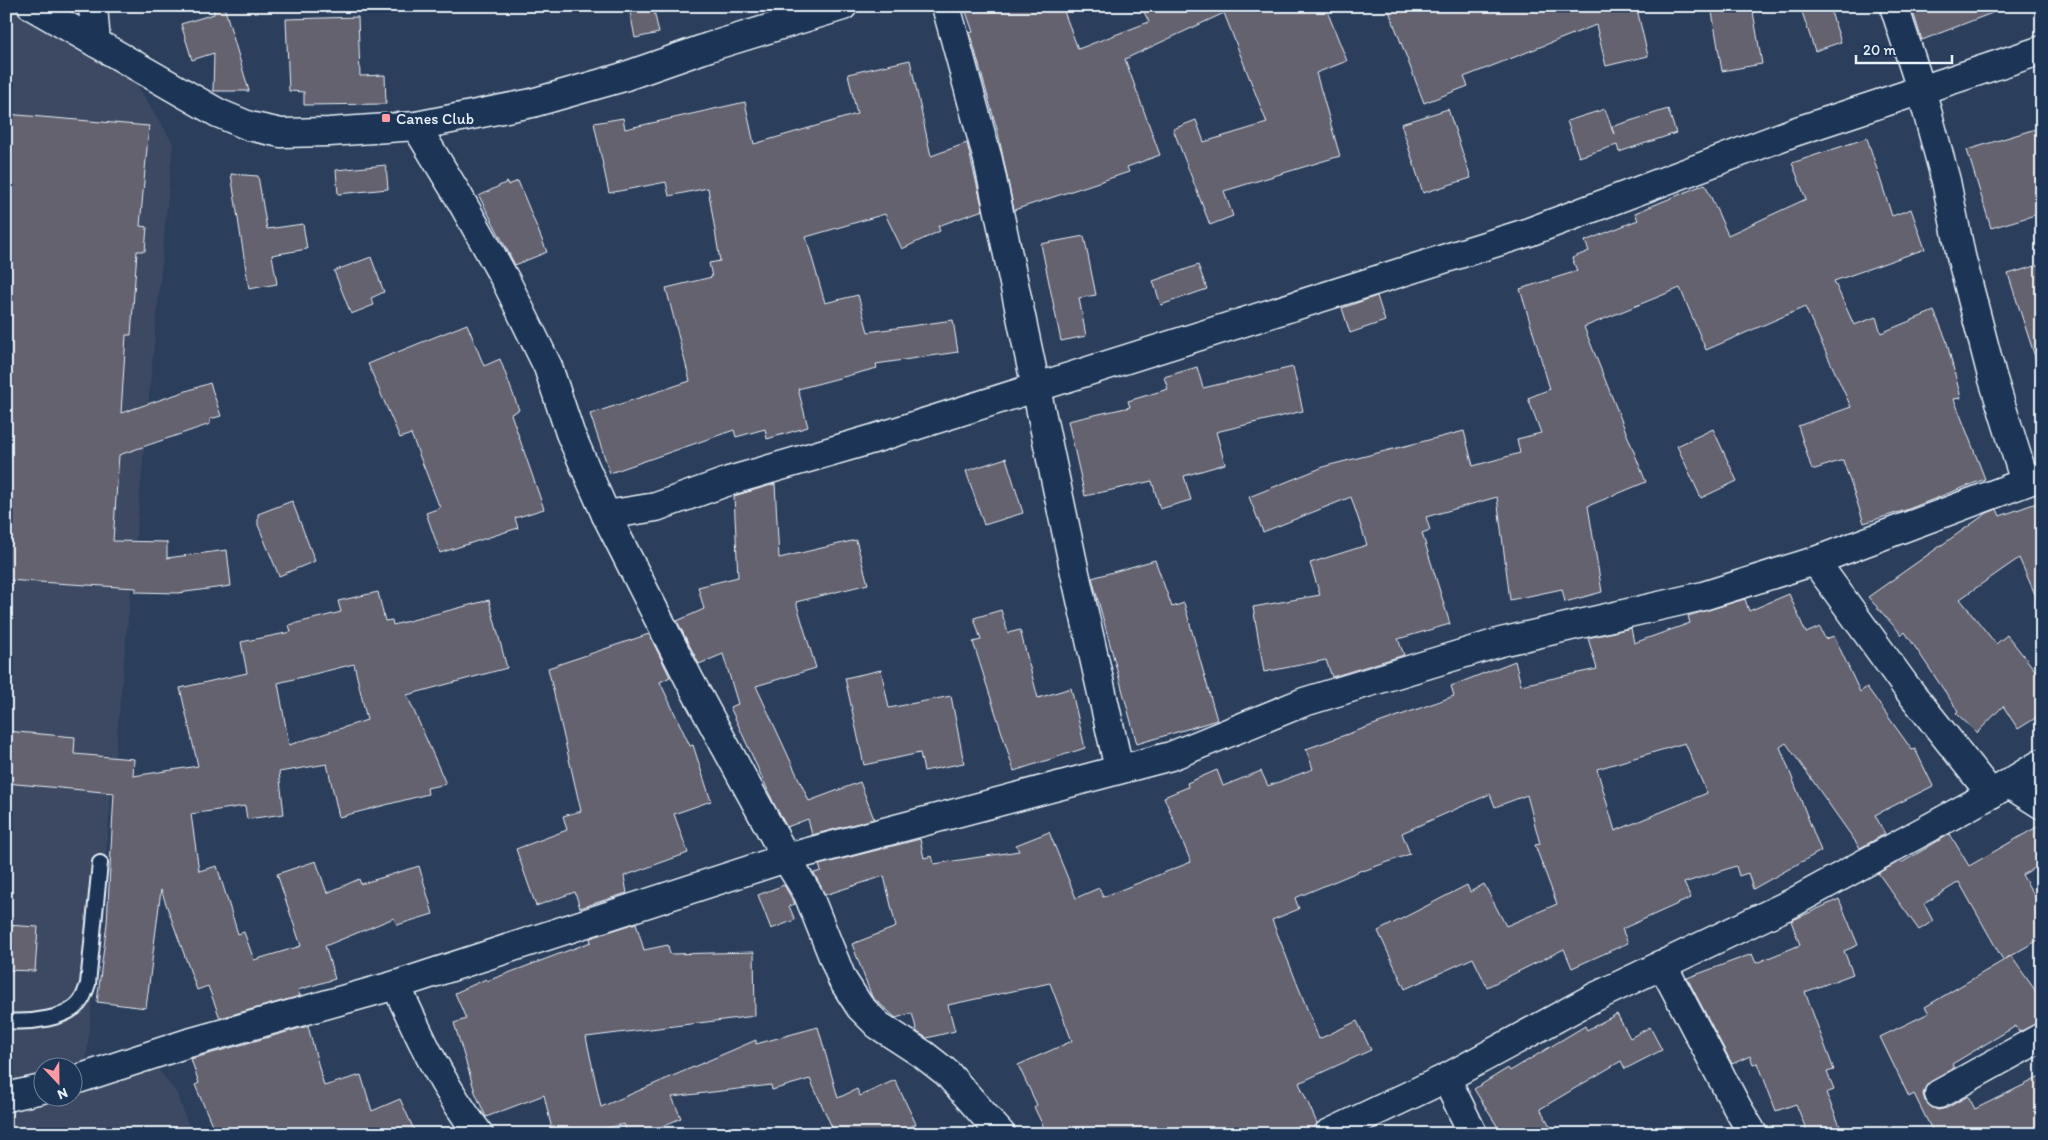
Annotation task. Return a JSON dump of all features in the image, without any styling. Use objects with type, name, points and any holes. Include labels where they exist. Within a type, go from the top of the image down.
[{"type":"street","points":[[32,6],[218,112],[249,126],[281,133],[416,126],[532,104],[620,78],[708,48],[843,6]]},
{"type":"street","points":[[93,6],[96,43]]},
{"type":"street","points":[[946,6],[988,160],[1035,389],[1119,769]]},
{"type":"street","points":[[82,1078],[185,1044],[396,985],[786,858],[1171,756],[1304,702],[1501,642],[1703,596],[1815,561],[2033,479],[1992,376],[1961,256],[1946,181],[1921,89],[1894,6]]},
{"type":"street","points":[[606,515],[656,507],[729,481],[873,440],[1529,232],[1794,132],[2042,50]]},
{"type":"street","points":[[416,126],[459,197],[506,281],[548,367],[570,433],[606,515],[691,683],[786,858],[808,894],[842,979],[860,1007],[878,1025],[924,1055],[947,1074],[1001,1134]]},
{"type":"street","points":[[1815,561],[1907,688],[2000,789],[2042,805]]},
{"type":"street","points":[[1328,1134],[1446,1078],[1593,998],[1792,903],[2042,764]]},
{"type":"street","points":[[1662,964],[1753,1134]]},
{"type":"street","points":[[396,985],[429,1057],[455,1104],[479,1134]]},
{"type":"street","points":[[1939,1094],[2042,1037]]},
{"type":"street","points":[[1446,1078],[1473,1134]]},
{"type":"street","points":[[6,1097],[32,1091]]},
{"type":"lane","points":[[6,1021],[26,1022],[67,1012],[82,1000],[88,984],[100,862]]},
{"type":"shaded area","points":[[6,6],[88,6],[173,143],[85,1074],[159,1070],[178,1095],[191,1134],[6,1134]]},
{"type":"building","points":[[214,6],[224,6],[249,91],[213,91],[214,53],[192,60],[181,24],[214,14]]},
{"type":"building","points":[[629,6],[653,6],[659,33],[635,38]]},
{"type":"building","points":[[964,6],[1062,6],[1078,49],[1149,22],[1141,6],[1325,6],[1347,61],[1316,73],[1340,156],[1224,191],[1233,216],[1210,225],[1173,129],[1196,120],[1204,142],[1267,123],[1224,13],[1125,59],[1160,155],[1127,167],[1129,172],[1014,210],[998,133],[970,33],[973,32]]},
{"type":"building","points":[[1387,6],[1639,6],[1637,9],[1648,56],[1606,66],[1596,25],[1464,77],[1468,86],[1424,103]]},
{"type":"building","points":[[1711,6],[1752,6],[1762,64],[1722,71]]},
{"type":"building","points":[[1800,6],[1829,6],[1841,42],[1815,51]]},
{"type":"building","points":[[1911,6],[2005,6],[2005,8],[1922,40]]},
{"type":"building","points":[[358,17],[360,76],[385,75],[386,104],[304,105],[304,92],[289,91],[286,19]]},
{"type":"building","points":[[910,60],[931,156],[967,143],[983,210],[938,226],[940,231],[902,249],[885,214],[806,237],[825,303],[858,295],[868,332],[953,320],[958,352],[876,364],[877,368],[798,389],[808,427],[767,439],[765,429],[736,437],[734,430],[610,473],[590,414],[690,381],[666,288],[712,277],[709,263],[720,261],[708,188],[669,196],[666,182],[609,193],[594,123],[623,118],[625,129],[745,102],[754,144],[857,114],[848,74]]},
{"type":"building","points":[[1448,109],[1471,178],[1423,193],[1401,124]]},
{"type":"building","points":[[1605,109],[1611,127],[1668,109],[1676,133],[1619,152],[1617,145],[1579,157],[1567,121]]},
{"type":"building","points":[[6,114],[149,126],[140,226],[147,227],[145,251],[137,251],[131,335],[126,335],[121,413],[210,383],[221,416],[210,419],[210,424],[119,455],[113,541],[167,542],[167,558],[227,550],[231,586],[178,593],[136,592],[136,588],[6,580]]},
{"type":"building","points":[[2042,127],[2042,213],[1991,228],[1967,150]]},
{"type":"building","points":[[1867,138],[1892,216],[1911,209],[1925,249],[1834,281],[1854,325],[1876,317],[1881,333],[1934,311],[1946,339],[1961,398],[1954,399],[1985,479],[1906,510],[1864,523],[1843,460],[1812,470],[1798,426],[1851,407],[1805,307],[1706,350],[1680,288],[1584,327],[1646,482],[1588,506],[1602,592],[1565,602],[1562,589],[1510,600],[1497,497],[1426,517],[1430,530],[1422,533],[1450,624],[1398,639],[1404,655],[1332,677],[1326,660],[1264,672],[1253,607],[1320,595],[1310,563],[1367,545],[1351,497],[1263,532],[1249,497],[1326,466],[1464,431],[1473,466],[1520,453],[1517,439],[1541,433],[1528,398],[1550,389],[1520,289],[1577,271],[1572,258],[1589,251],[1585,241],[1638,220],[1635,213],[1705,184],[1728,235],[1806,199],[1792,163]]},
{"type":"building","points":[[386,165],[388,189],[338,194],[336,170]]},
{"type":"building","points":[[231,174],[258,176],[267,229],[303,224],[307,249],[272,255],[277,284],[249,289]]},
{"type":"building","points":[[518,181],[547,252],[515,265],[479,196],[507,182],[508,185]]},
{"type":"building","points":[[1084,236],[1096,295],[1079,298],[1086,336],[1061,341],[1041,244]]},
{"type":"building","points":[[371,257],[384,292],[371,298],[374,305],[351,314],[334,271]]},
{"type":"building","points":[[2042,264],[2042,362],[2037,363],[2008,274]]},
{"type":"building","points":[[1198,265],[1207,289],[1161,305],[1153,281]]},
{"type":"building","points":[[1377,296],[1385,321],[1350,333],[1342,308]]},
{"type":"building","points":[[467,324],[484,366],[500,359],[519,410],[511,414],[544,509],[515,518],[518,528],[440,553],[426,513],[440,508],[411,434],[400,438],[368,364]]},
{"type":"building","points":[[1197,367],[1203,388],[1293,367],[1303,411],[1216,432],[1225,464],[1184,476],[1191,500],[1160,509],[1152,481],[1085,496],[1068,421],[1130,407],[1128,401],[1168,389],[1164,377]]},
{"type":"building","points":[[1713,429],[1737,481],[1701,498],[1677,446]]},
{"type":"building","points":[[1006,458],[1023,513],[984,525],[966,471]]},
{"type":"building","points":[[775,484],[779,558],[856,540],[868,584],[796,602],[816,668],[756,686],[809,801],[860,782],[874,819],[812,835],[808,819],[787,827],[775,806],[730,707],[738,704],[723,654],[699,664],[677,621],[704,609],[698,587],[738,577],[734,496]]},
{"type":"building","points":[[292,501],[315,561],[279,576],[258,525],[258,514]]},
{"type":"building","points":[[2042,501],[2042,610],[2019,558],[1960,599],[1996,644],[2007,635],[2042,679],[2042,714],[2018,729],[2003,706],[1977,733],[1956,713],[1958,711],[1905,632],[1902,635],[1868,597],[1987,513],[1997,509],[2000,516]]},
{"type":"building","points":[[1155,560],[1172,607],[1184,603],[1217,720],[1137,744],[1092,578]]},
{"type":"building","points":[[378,592],[385,621],[392,620],[393,625],[489,600],[507,668],[407,695],[446,784],[427,788],[428,794],[339,817],[327,764],[279,772],[284,814],[247,819],[245,806],[191,814],[199,871],[217,866],[238,934],[244,932],[254,960],[301,946],[277,874],[316,861],[327,893],[359,879],[361,884],[419,866],[433,914],[397,925],[394,918],[325,946],[335,979],[298,990],[300,996],[220,1018],[208,986],[197,990],[161,890],[146,1008],[97,1002],[107,923],[114,793],[6,783],[6,731],[75,737],[74,754],[134,759],[133,776],[198,766],[180,688],[247,673],[241,642],[291,632],[289,625],[341,612],[338,601]],"holes":[[[354,664],[367,720],[289,745],[278,683]]]},
{"type":"building","points":[[1789,594],[1806,633],[1820,627],[1825,639],[1834,636],[1860,692],[1867,687],[1912,750],[1915,749],[1933,786],[1875,815],[1885,834],[1860,848],[1786,743],[1780,747],[1821,851],[1753,889],[1748,873],[1739,876],[1736,866],[1684,883],[1691,898],[1622,929],[1628,943],[1572,968],[1564,949],[1487,987],[1473,958],[1405,989],[1378,931],[1467,885],[1470,892],[1484,884],[1506,926],[1557,904],[1535,845],[1540,844],[1527,795],[1495,807],[1490,794],[1402,833],[1410,854],[1362,870],[1295,898],[1299,909],[1272,920],[1319,1039],[1357,1021],[1371,1050],[1299,1083],[1317,1123],[1313,1134],[1047,1134],[1034,1107],[1037,1105],[1018,1065],[1072,1041],[1050,983],[948,1005],[955,1031],[927,1038],[917,1032],[912,1013],[896,1018],[872,997],[852,944],[896,927],[884,876],[825,895],[814,873],[821,871],[819,865],[920,839],[924,858],[932,856],[934,864],[1019,851],[1016,845],[1049,832],[1076,898],[1099,888],[1103,897],[1191,862],[1164,797],[1188,787],[1187,783],[1217,770],[1223,786],[1261,771],[1268,786],[1313,769],[1306,749],[1454,696],[1451,686],[1515,661],[1521,685],[1597,669],[1588,638],[1631,628],[1634,643],[1690,623],[1688,616],[1745,599],[1749,611]],"holes":[[[1685,743],[1707,793],[1615,831],[1597,769]]]},
{"type":"building","points":[[1001,610],[1008,633],[1020,630],[1038,698],[1071,688],[1085,748],[1014,771],[973,642],[981,640],[974,618]]},
{"type":"building","points":[[649,634],[670,677],[660,682],[690,746],[693,745],[711,801],[674,814],[688,853],[624,876],[627,893],[580,908],[575,892],[536,906],[516,849],[567,830],[563,816],[581,811],[548,668]]},
{"type":"building","points":[[881,670],[889,708],[951,696],[964,763],[924,771],[920,753],[864,765],[845,678]]},
{"type":"building","points":[[2042,824],[2042,864],[2022,875],[2042,908],[2042,938],[2003,960],[1959,882],[1924,904],[1933,921],[1919,930],[1878,873],[1900,861],[1901,863],[1950,834],[1969,866]]},
{"type":"building","points":[[784,885],[795,904],[789,906],[795,920],[771,929],[758,895]]},
{"type":"building","points":[[1839,899],[1858,945],[1844,951],[1853,974],[1805,992],[1834,1070],[1827,1072],[1834,1090],[1826,1093],[1840,1126],[1821,1134],[1808,1134],[1796,1104],[1776,1111],[1758,1063],[1753,1064],[1750,1056],[1732,1064],[1687,978],[1752,954],[1756,963],[1800,945],[1791,921]]},
{"type":"building","points":[[636,923],[644,950],[668,945],[670,954],[754,952],[755,1016],[586,1037],[601,1107],[756,1040],[756,1044],[818,1027],[838,1098],[857,1089],[860,1096],[895,1080],[916,1124],[896,1134],[835,1134],[810,1079],[772,1090],[771,1085],[672,1097],[681,1118],[645,1134],[628,1134],[624,1124],[580,1134],[553,1134],[544,1095],[486,1117],[475,1092],[454,1023],[466,1019],[455,993],[486,979],[487,981],[591,942],[590,938]]},
{"type":"building","points":[[6,925],[38,927],[35,971],[6,970]]},
{"type":"building","points":[[2011,956],[2042,1000],[2042,1021],[2019,1032],[2016,1026],[1952,1064],[1954,1068],[1926,1086],[1923,1094],[1925,1101],[1931,1107],[1938,1110],[1947,1108],[1968,1096],[1975,1109],[2042,1076],[2042,1134],[1923,1134],[1932,1130],[1914,1094],[1909,1097],[1880,1037],[1929,1013],[1925,1007]]},
{"type":"building","points":[[1617,1014],[1630,1038],[1650,1027],[1662,1050],[1625,1069],[1621,1061],[1540,1109],[1555,1134],[1502,1134],[1474,1089],[1508,1068],[1510,1071],[1585,1026],[1587,1030]]},
{"type":"building","points":[[308,1026],[324,1086],[361,1075],[372,1111],[400,1099],[416,1134],[216,1134],[195,1085],[199,1083],[191,1059]]},
{"type":"place","name":"Canes Club","points":[[386,118]]}]
